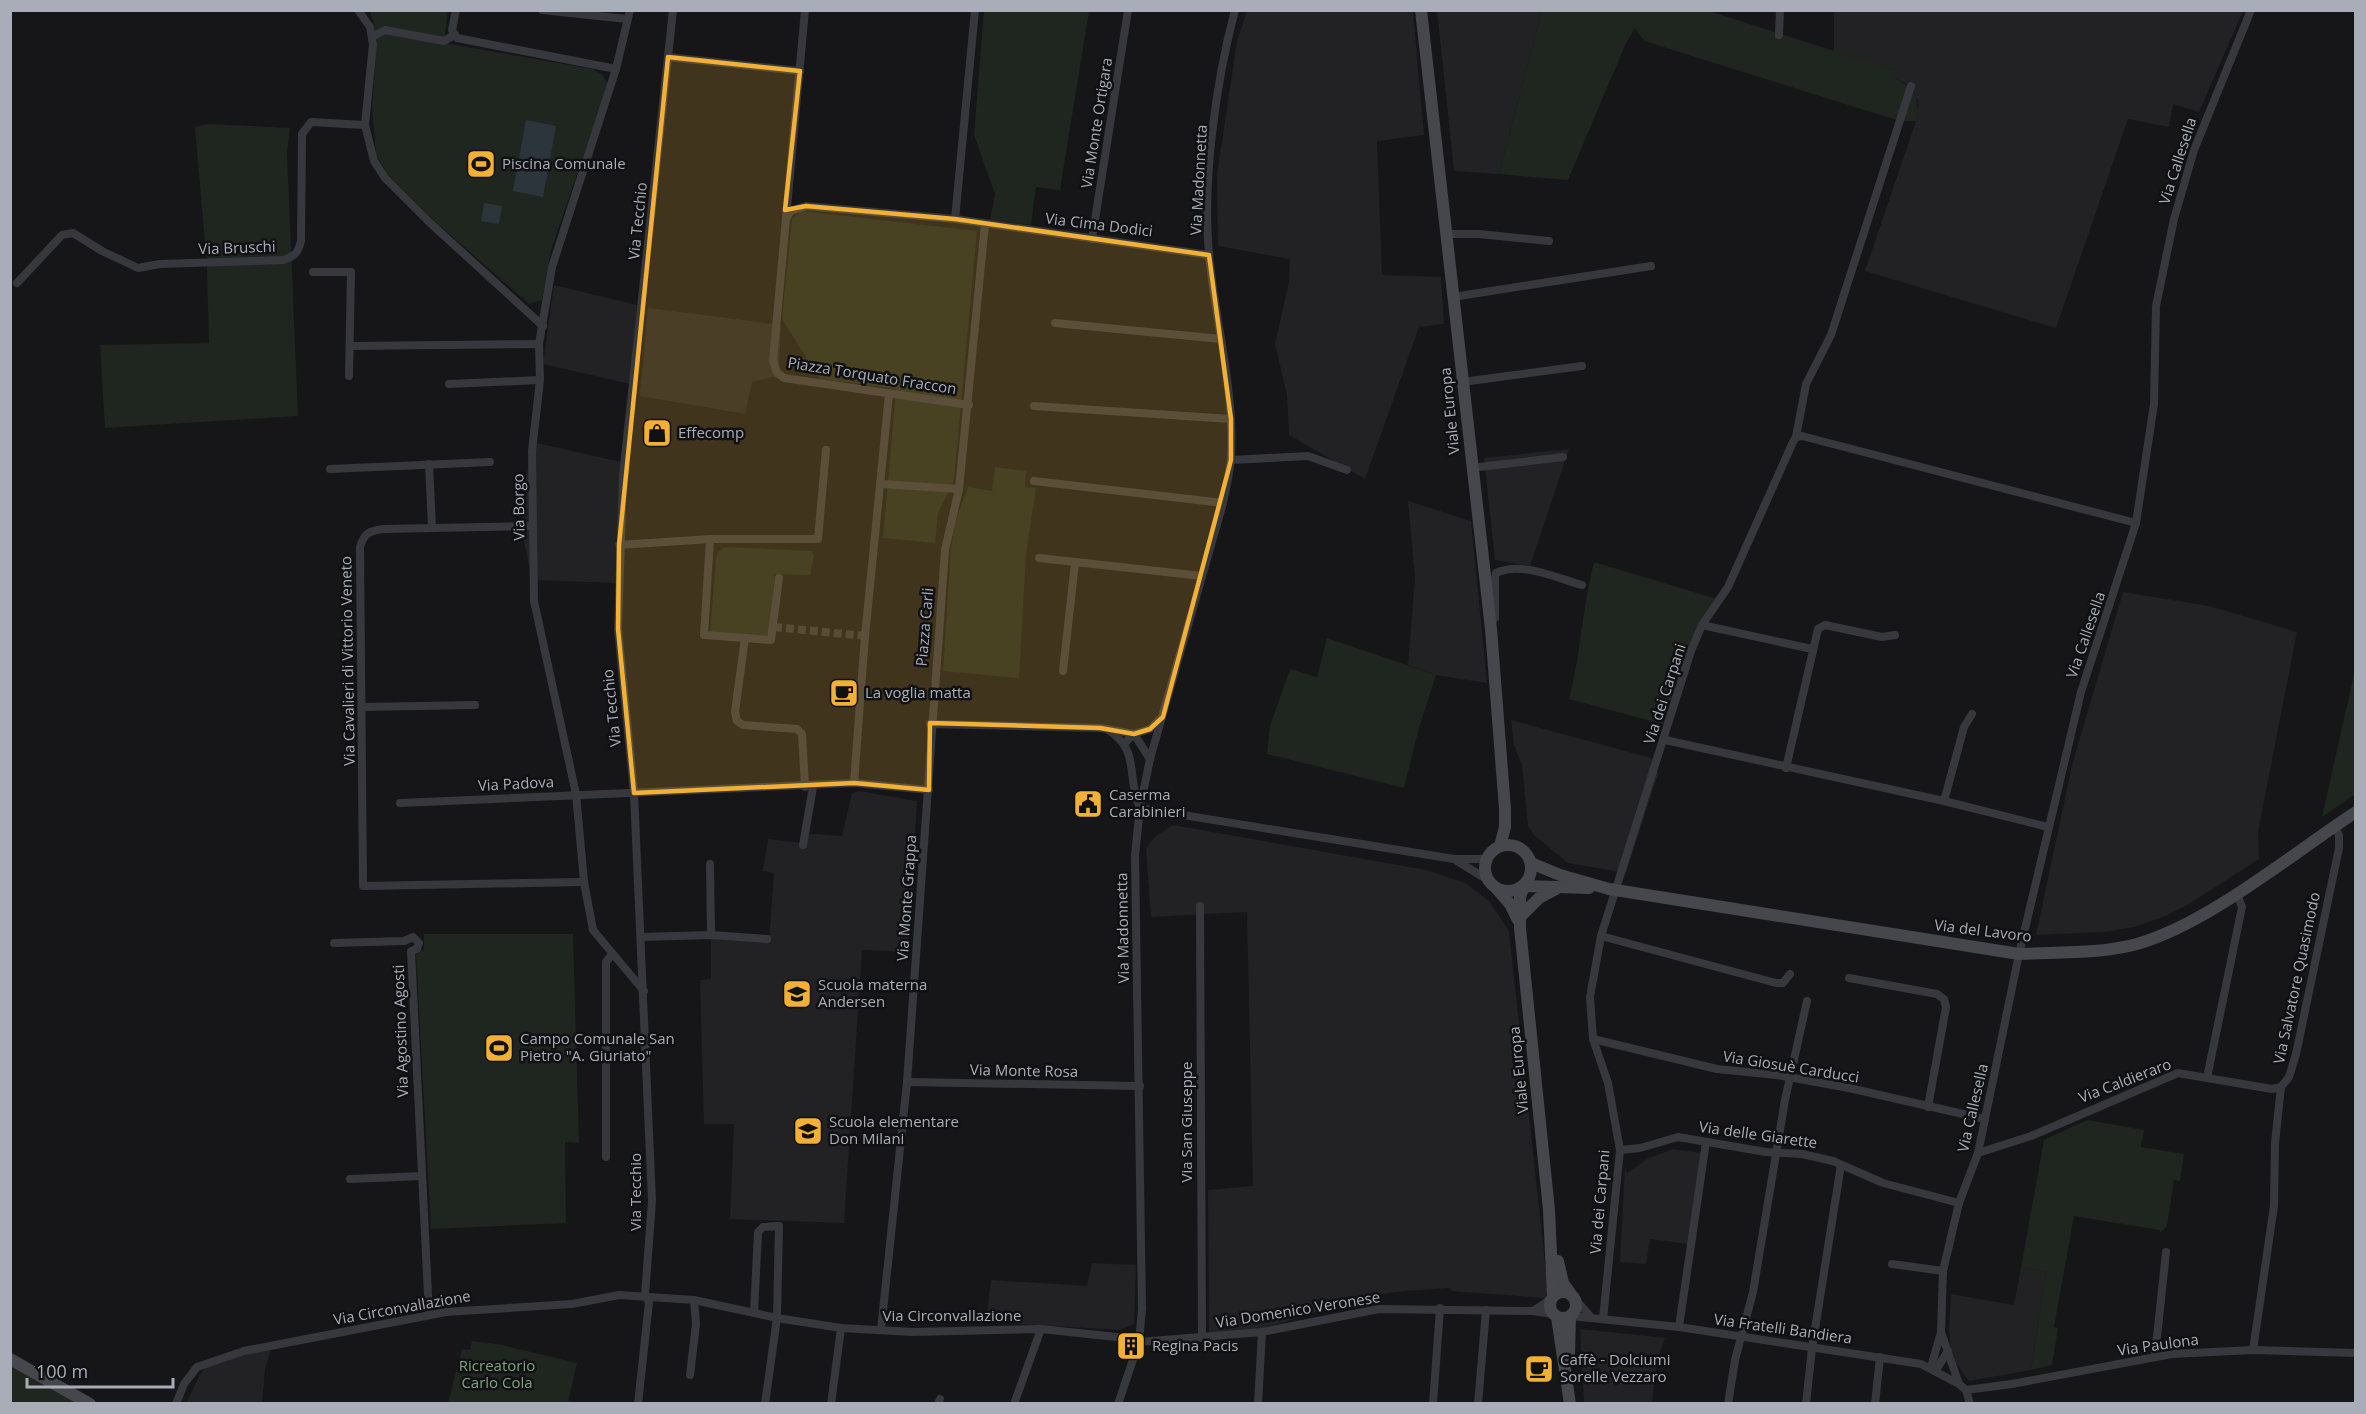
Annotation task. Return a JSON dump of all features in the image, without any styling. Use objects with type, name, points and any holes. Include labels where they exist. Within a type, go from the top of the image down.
[{"type":"main road","name":"Viale Europa","points":[[1421,10],[1491,629],[1505,809],[1505,827],[1500,846]]},
{"type":"main road","name":"Viale Europa","points":[[1505,809],[1522,849]]},
{"type":"main road","name":"Via del Lavoro","points":[[1524,886],[1613,890],[2019,954],[2071,952],[2136,944],[2176,927],[2237,894],[2355,812]]},
{"type":"main road","points":[[1508,844],[1522,849],[1531,863],[1531,875],[1524,886],[1511,891],[1492,884],[1486,859],[1500,846],[1508,844]]},
{"type":"main road","name":"Via del Lavoro","points":[[1531,863],[1560,875],[1613,890]]},
{"type":"main road","name":"Viale Europa","points":[[1492,884],[1512,908],[1520,922]]},
{"type":"main road","name":"Viale Europa","points":[[1524,886],[1520,897],[1520,922],[1549,1210]]},
{"type":"main road","points":[[1520,922],[1539,898],[1560,887]]},
{"type":"main road","points":[[1549,1210],[1560,1273],[1573,1297],[1576,1309],[1571,1316],[1568,1334],[1571,1404]]},
{"type":"main road","points":[[1549,1210],[1552,1298],[1550,1308],[1555,1315],[1571,1404]]},
{"type":"main road","points":[[1552,1298],[1563,1291],[1573,1297]]},
{"type":"main road","points":[[1555,1315],[1571,1316]]},
{"type":"main road","points":[[10,1359],[90,1404]]},
{"type":"street","points":[[358,10],[370,27],[372,37],[365,125],[374,161],[385,178],[543,326]]},
{"type":"street","points":[[454,35],[456,10]]},
{"type":"street","points":[[542,10],[628,15]]},
{"type":"street","name":"Via Tecchio","points":[[638,1404],[649,1302],[645,1295],[652,1201],[634,792],[618,629],[619,545],[623,476],[673,10]]},
{"type":"street","name":"Piazza Torquato Fraccon","points":[[805,10],[773,361],[777,373],[784,378],[969,405],[985,224]]},
{"type":"street","points":[[955,219],[975,10]]},
{"type":"street","name":"Via Monte Ortigara","points":[[1092,239],[1128,10]]},
{"type":"street","name":"Via Madonnetta","points":[[1118,1404],[1139,1342],[1142,1309],[1135,855],[1140,808],[1150,759],[1223,503],[1231,460],[1232,419],[1209,255],[1207,215],[1221,79],[1235,10]]},
{"type":"street","points":[[1779,34],[1780,10]]},
{"type":"street","name":"Via Callesella","points":[[1934,1368],[1941,1332],[1943,1271],[1959,1203],[1978,1153],[2048,827],[2081,692],[2136,523],[2154,404],[2156,306],[2163,265],[2194,150],[2251,10]]},
{"type":"street","name":"Via Borgo","points":[[628,15],[616,69],[552,267],[539,344],[540,380],[532,451],[534,601],[576,794],[584,882],[593,930],[644,991]]},
{"type":"street","points":[[372,37],[385,30],[444,41],[454,35]]},
{"type":"street","points":[[454,35],[457,38],[616,69]]},
{"type":"street","points":[[668,57],[800,71]]},
{"type":"street","name":"Via dei Carpani","points":[[1602,1319],[1620,1150],[1608,1083],[1593,1039],[1590,997],[1601,936],[1613,890],[1665,740],[1691,651],[1702,625],[1728,587],[1780,466],[1796,437],[1806,384],[1831,335],[1911,86]]},
{"type":"street","name":"Via Bruschi","points":[[17,283],[62,235],[73,232],[102,251],[138,268],[160,264],[283,260],[292,257],[298,252],[301,241],[302,134],[311,122],[365,125]]},
{"type":"street","points":[[787,188],[796,202],[806,207]]},
{"type":"street","points":[[784,222],[791,211],[806,207],[955,219],[985,224]]},
{"type":"street","name":"Via Cima Dodici","points":[[985,224],[1209,255]]},
{"type":"street","points":[[1447,234],[1479,234],[1549,241]]},
{"type":"street","points":[[1453,297],[1651,266]]},
{"type":"street","points":[[313,272],[351,272],[350,376]]},
{"type":"street","points":[[1055,323],[1221,339]]},
{"type":"street","points":[[350,346],[539,344]]},
{"type":"street","points":[[1462,382],[1582,366]]},
{"type":"street","points":[[449,384],[540,380]]},
{"type":"street","points":[[889,394],[865,636],[854,783],[929,790]]},
{"type":"street","name":"Piazza Carli","points":[[929,790],[930,723],[945,550],[959,489],[969,405]]},
{"type":"street","points":[[1034,406],[1232,419]]},
{"type":"street","points":[[1796,437],[1802,436],[2136,523]]},
{"type":"street","points":[[619,545],[710,539],[818,539],[826,450]]},
{"type":"street","points":[[1231,460],[1308,456],[1347,471]]},
{"type":"street","points":[[1471,468],[1563,457]]},
{"type":"street","points":[[330,469],[490,462]]},
{"type":"street","points":[[429,464],[432,527]]},
{"type":"street","points":[[1034,481],[1223,503]]},
{"type":"street","points":[[881,484],[959,489]]},
{"type":"street","name":"Via Cavalieri di Vittorio Veneto","points":[[533,526],[383,529],[370,531],[364,535],[360,547],[363,886],[584,882]]},
{"type":"street","points":[[710,539],[704,635],[771,640],[779,578]]},
{"type":"street","points":[[1039,558],[1202,576]]},
{"type":"street","points":[[1063,670],[1075,563]]},
{"type":"street","points":[[1491,629],[1495,622],[1496,573],[1505,569],[1519,568],[1582,585]]},
{"type":"street","points":[[1702,625],[1812,649]]},
{"type":"street","points":[[1786,768],[1818,629],[1825,625],[1882,637],[1895,635]]},
{"type":"street","points":[[746,638],[735,712],[737,721],[743,725],[797,729],[802,734],[809,787],[803,845]]},
{"type":"street","points":[[363,707],[475,705]]},
{"type":"street","points":[[1944,801],[1964,727],[1972,714]]},
{"type":"street","points":[[1125,743],[1134,734],[1150,729],[1163,717]]},
{"type":"street","points":[[930,723],[1107,729],[1134,734],[1150,759]]},
{"type":"street","points":[[1107,729],[1125,743],[1131,758],[1133,793],[1140,808],[1454,859],[1486,859]]},
{"type":"street","points":[[1665,740],[1786,768],[1834,776],[2048,827]]},
{"type":"street","name":"Via Padova","points":[[399,803],[576,794],[809,787],[854,783]]},
{"type":"street","name":"Via Monte Grappa","points":[[882,1330],[907,1083],[929,790]]},
{"type":"street","name":"Via Salvatore Quasimodo","points":[[2253,1350],[2274,1206],[2275,1143],[2281,1087],[2289,1077],[2296,1054],[2339,848],[2339,835],[2334,826]]},
{"type":"street","points":[[1454,859],[1492,884]]},
{"type":"street","points":[[710,864],[711,935]]},
{"type":"street","points":[[2207,1078],[2242,907],[2237,894]]},
{"type":"street","name":"Via San Giuseppe","points":[[1200,906],[1202,1338]]},
{"type":"street","points":[[641,937],[711,935],[768,939]]},
{"type":"street","points":[[1601,936],[1776,983],[1785,982],[1790,974]]},
{"type":"street","name":"Via Agostino Agosti","points":[[334,943],[404,941],[413,937],[419,943],[411,951],[429,1315]]},
{"type":"street","points":[[606,1157],[606,962],[612,954]]},
{"type":"street","points":[[1849,978],[1937,994],[1944,999],[1946,1007],[1928,1107]]},
{"type":"street","points":[[1728,1404],[1753,1292],[1776,1152],[1807,1001]]},
{"type":"street","name":"Via Giosuè Carducci","points":[[1593,1039],[1717,1069],[1790,1077],[1985,1119]]},
{"type":"street","name":"Via Caldieraro","points":[[1978,1153],[2031,1136],[2178,1073],[2272,1089],[2281,1087]]},
{"type":"street","name":"Via Monte Rosa","points":[[907,1083],[1140,1086]]},
{"type":"street","name":"Via delle Giarette","points":[[1620,1150],[1640,1148],[1678,1137],[1802,1154],[1841,1165],[1870,1178],[1959,1203]]},
{"type":"street","points":[[1679,1327],[1706,1142]]},
{"type":"street","points":[[1806,1404],[1812,1348],[1841,1165]]},
{"type":"street","points":[[350,1179],[422,1176]]},
{"type":"street","points":[[754,1313],[758,1232],[763,1227],[779,1226],[777,1318],[765,1404]]},
{"type":"street","points":[[2155,1356],[2166,1252]]},
{"type":"street","points":[[1892,1264],[1943,1271]]},
{"type":"street","name":"Via Circonvallazione","points":[[176,1404],[190,1375],[205,1363],[275,1344],[429,1315],[481,1308],[572,1304],[619,1295],[694,1300],[777,1318],[841,1328],[1041,1329],[1126,1338]]},
{"type":"street","points":[[1573,1297],[1590,1316]]},
{"type":"street","points":[[1533,1311],[1552,1298]]},
{"type":"street","points":[[690,1375],[696,1324],[694,1300]]},
{"type":"street","points":[[1433,1404],[1440,1308]]},
{"type":"street","name":"Via Domenico Veronese","points":[[1126,1338],[1139,1342],[1262,1332],[1379,1309],[1533,1311],[1555,1315]]},
{"type":"street","points":[[1478,1404],[1486,1310]]},
{"type":"street","name":"Via Fratelli Bandiera","points":[[1571,1316],[1590,1316],[1679,1327],[1880,1357],[1934,1368],[1963,1387]]},
{"type":"street","points":[[831,1404],[841,1328]]},
{"type":"street","points":[[1014,1404],[1041,1329]]},
{"type":"street","points":[[1258,1404],[1262,1332]]},
{"type":"street","name":"Via Callesella","points":[[1941,1332],[1970,1404]]},
{"type":"street","name":"Via Paulona","points":[[1963,1387],[2012,1384],[2155,1356],[2253,1350],[2355,1353]]},
{"type":"street","points":[[1934,1368],[1948,1351]]},
{"type":"street","points":[[1875,1404],[1880,1357]]},
{"type":"highlighted area","points":[[668,57],[800,71],[785,210],[806,206],[955,219],[1209,255],[1231,419],[1231,460],[1163,717],[1150,729],[1134,734],[1100,728],[930,723],[929,790],[854,783],[634,793],[618,629],[619,545]]},
{"type":"shaded area","points":[[1437,10],[1542,11],[1499,174],[1454,171]]},
{"type":"shaded area","points":[[1247,11],[1413,11],[1424,135],[1377,141],[1382,275],[1441,277],[1444,324],[1419,327],[1365,479],[1289,435],[1287,395],[1275,344],[1289,282],[1290,259],[1218,246],[1217,175],[1237,41]]},
{"type":"shaded area","points":[[1834,11],[2243,11],[2199,112],[2173,104],[2169,127],[2128,119],[2056,328],[1865,271],[1916,121],[1918,101],[1911,86],[1894,78],[1894,70],[1834,53]]},
{"type":"shaded area","points":[[526,120],[556,126],[543,197],[513,191]]},
{"type":"shaded area","points":[[484,203],[502,206],[499,224],[481,221]]},
{"type":"shaded area","points":[[554,285],[641,306],[630,384],[543,364]]},
{"type":"shaded area","points":[[648,308],[781,325],[779,367],[785,374],[752,382],[745,414],[640,396]]},
{"type":"shaded area","points":[[537,443],[621,462],[616,583],[532,580],[521,527],[523,484]]},
{"type":"shaded area","points":[[1569,449],[1530,566],[1495,560],[1484,458]]},
{"type":"shaded area","points":[[1408,501],[1471,521],[1487,683],[1436,675],[1408,665],[1415,578]]},
{"type":"shaded area","points":[[2123,592],[2209,606],[2297,632],[2258,832],[2259,859],[2189,904],[2163,917],[2134,927],[2104,932],[2036,935],[2072,765]]},
{"type":"shaded area","points":[[1511,720],[1655,759],[1658,774],[1626,873],[1568,863],[1534,835],[1528,826],[1522,765],[1514,745]]},
{"type":"shaded area","points":[[859,791],[917,801],[908,952],[862,950],[844,1223],[730,1219],[734,1124],[704,1124],[700,980],[711,979],[711,938],[769,941],[774,873],[763,871],[768,839],[801,843],[803,833],[842,836],[852,793]]},
{"type":"shaded area","points":[[1173,825],[1426,870],[1465,883],[1489,901],[1509,931],[1548,1290],[1545,1298],[1451,1291],[1450,1288],[1404,1291],[1367,1296],[1261,1329],[1209,1335],[1208,1190],[1253,1186],[1247,912],[1151,917],[1146,848],[1155,837]]},
{"type":"shaded area","points":[[1673,1149],[1702,1153],[1688,1244],[1650,1239],[1646,1264],[1620,1262],[1625,1166],[1627,1173],[1649,1158]]},
{"type":"shaded area","points":[[1092,1263],[1136,1265],[1134,1324],[1120,1330],[986,1322],[991,1280],[1087,1286]]},
{"type":"shaded area","points":[[2021,1267],[2046,1272],[2031,1370],[1969,1381],[1956,1363],[1951,1347],[1949,1331],[1951,1294],[2014,1305]]},
{"type":"shaded area","points":[[1580,1329],[1665,1338],[1657,1360],[1652,1403],[1584,1402]]},
{"type":"shaded area","points":[[273,1344],[265,1369],[262,1403],[186,1404],[200,1374],[207,1366]]},
{"type":"green space","name":"Piscina Comunale","points":[[370,11],[448,11],[444,43],[593,69],[603,75],[608,85],[551,250],[542,300],[529,304],[428,215],[388,175],[376,154],[372,108],[377,38]]},
{"type":"green space","points":[[984,11],[1089,11],[1060,190],[1036,187],[1031,225],[990,220],[995,194],[974,135]]},
{"type":"green space","points":[[1542,11],[1709,11],[1894,70],[1894,78],[1908,86],[1915,95],[1916,121],[1900,121],[1644,41],[1635,28],[1626,43],[1568,180],[1499,174]]},
{"type":"green space","points":[[209,124],[290,128],[287,153],[298,416],[105,428],[100,345],[209,343],[207,267],[195,127]]},
{"type":"green space","points":[[802,211],[977,231],[954,481],[938,513],[935,543],[883,538],[896,389],[820,379],[782,319],[792,219]]},
{"type":"green space","points":[[995,467],[1026,471],[1025,487],[1036,488],[1026,555],[1019,678],[943,671],[951,548],[955,523],[968,487],[992,491]]},
{"type":"green space","points":[[724,547],[812,551],[814,556],[810,575],[775,574],[769,634],[765,637],[710,633],[716,558],[718,552]]},
{"type":"green space","points":[[1594,562],[1717,599],[1699,630],[1666,725],[1569,699]]},
{"type":"green space","points":[[1327,638],[1436,675],[1418,731],[1404,788],[1267,754],[1270,726],[1290,669],[1317,677]]},
{"type":"green space","points":[[2355,670],[2355,794],[2322,817]]},
{"type":"green space","name":"Campo Comunale San Pietro \"A. Giuriato\"","points":[[424,934],[573,934],[579,1143],[565,1142],[566,1223],[431,1229],[416,955],[424,949]]},
{"type":"green space","points":[[2087,1120],[2144,1130],[2141,1147],[2184,1154],[2180,1181],[2174,1180],[2167,1226],[2160,1233],[2160,1230],[2074,1216],[2054,1327],[2058,1328],[2052,1365],[2031,1370],[2046,1272],[2021,1267],[2044,1140]]},
{"type":"green space","name":"Ricreatorio Carlo Cola","points":[[472,1341],[497,1344],[577,1363],[568,1403],[448,1403],[462,1349],[470,1350]]},
{"type":"green space","points":[[10,1365],[81,1403],[11,1403]]},
{"type":"tunnel","points":[[774,627],[865,636]]},
{"type":"place","name":"Piscina Comunale","points":[[481,164]]},
{"type":"place","name":"Effecomp","points":[[657,433]]},
{"type":"place","name":"La voglia matta","points":[[844,693]]},
{"type":"place","name":"Caserma Carabinieri","points":[[1088,804]]},
{"type":"place","name":"Scuola materna Andersen","points":[[797,994]]},
{"type":"place","name":"Campo Comunale San Pietro \"A. Giuriato\"","points":[[499,1048]]},
{"type":"place","name":"Scuola elementare Don Milani","points":[[808,1131]]},
{"type":"place","name":"Regina Pacis","points":[[1131,1346]]},
{"type":"place","name":"Caffè - Dolciumi Sorelle Vezzaro","points":[[1539,1369]]}]
